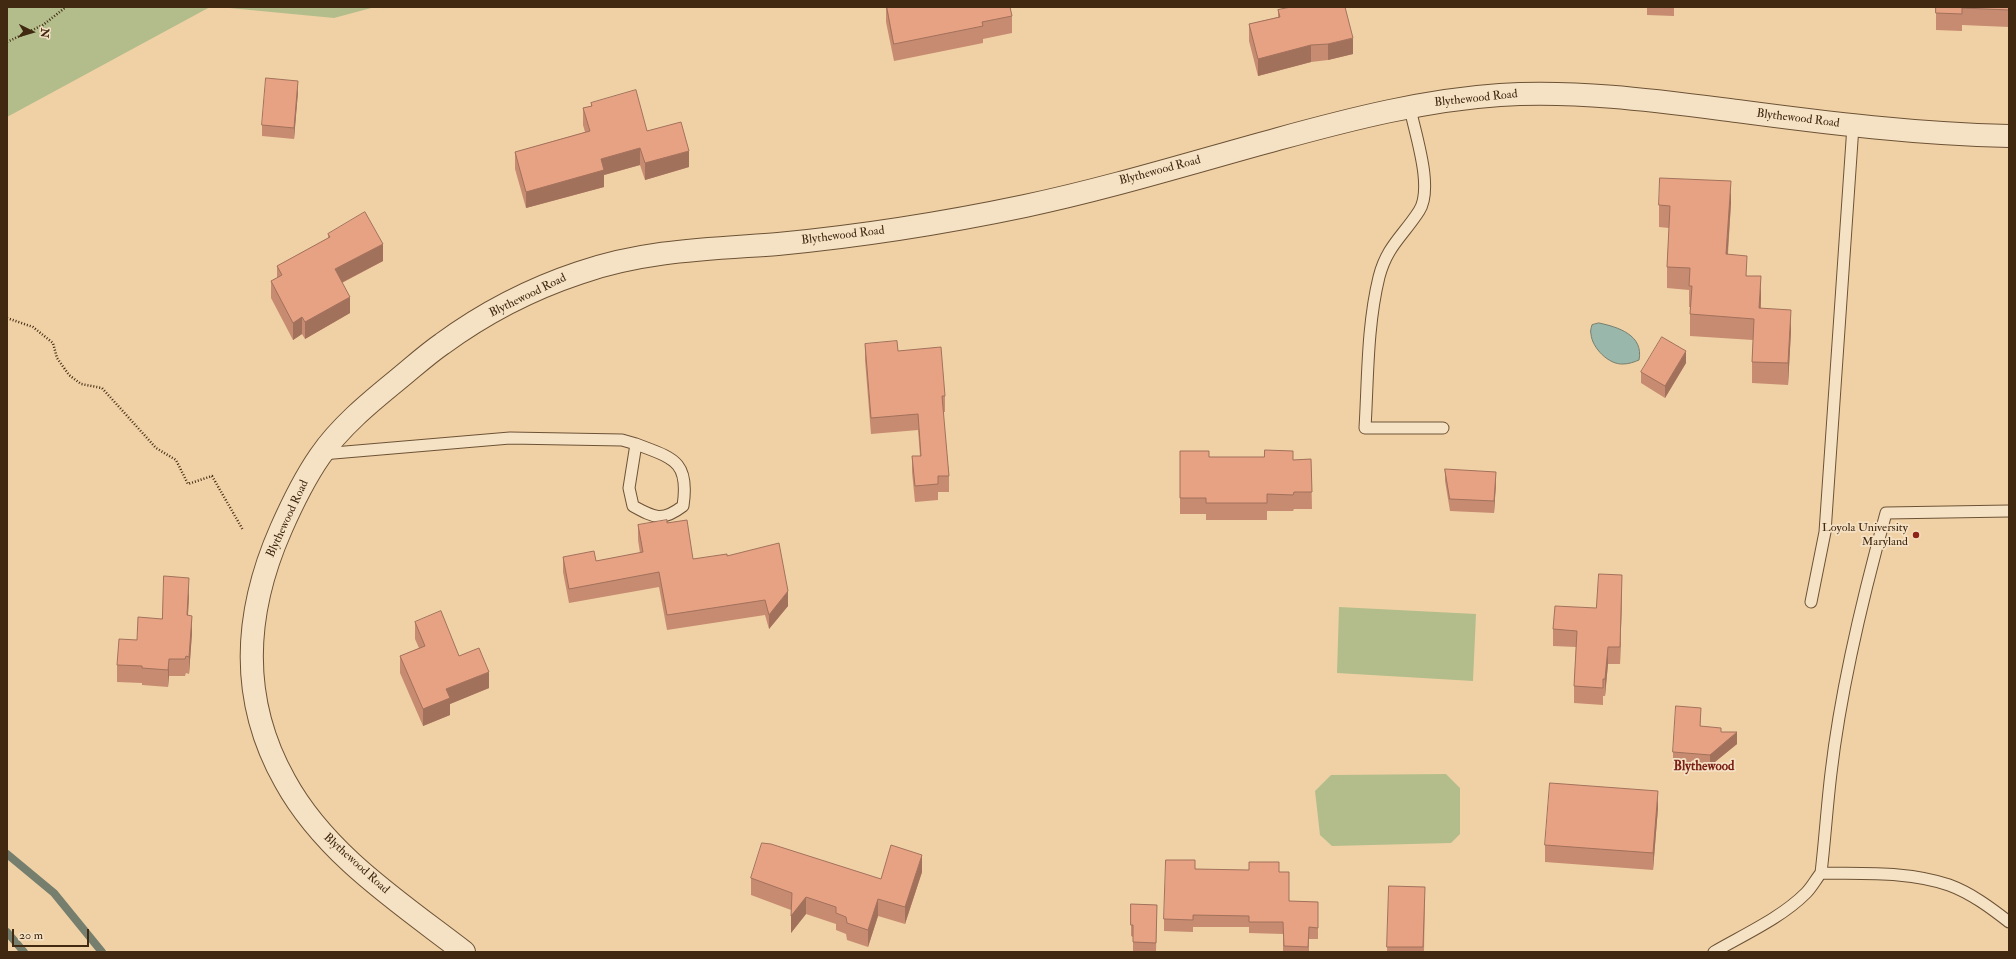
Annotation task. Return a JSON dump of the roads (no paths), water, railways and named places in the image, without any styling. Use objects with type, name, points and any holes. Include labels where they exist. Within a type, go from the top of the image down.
[{"type":"street","name":"Blythewood Road","points":[[464,952],[361,871],[337,850],[315,826],[283,778],[260,722],[254,697],[251,668],[252,638],[256,608],[264,573],[275,543],[301,486],[321,454],[348,423],[374,399],[438,346],[496,310],[573,275],[594,268],[652,255],[823,239],[942,222],[1078,194],[1343,122],[1410,108],[1471,98],[1529,94],[1570,94],[1688,105],[1853,126],[1930,133],[2009,136]]},
{"type":"lane","points":[[1410,108],[1425,177],[1425,197],[1420,209],[1392,245],[1384,259],[1379,278],[1370,333],[1365,428],[1443,428]]},
{"type":"lane","points":[[1811,602],[1826,517],[1853,126]]},
{"type":"lane","points":[[321,454],[510,438],[622,440],[636,444],[672,458],[683,472],[685,490],[683,506],[670,515],[652,516],[633,506],[629,488],[636,444]]},
{"type":"lane","points":[[1714,952],[1763,924],[1792,904],[1806,892],[1821,873],[1831,771],[1846,684],[1870,570],[1886,513],[2009,511]]},
{"type":"lane","points":[[1821,873],[1903,876],[1928,879],[1950,886],[1975,898],[2009,922]]},
{"type":"waterway","points":[[7,854],[54,893],[102,952]]},
{"type":"waterway","points":[[7,932],[24,952]]},
{"type":"place","name":"Loyola University Maryland","points":[[1916,535]]},
{"type":"district","name":"Blythewood","points":[[1704,767]]}]
